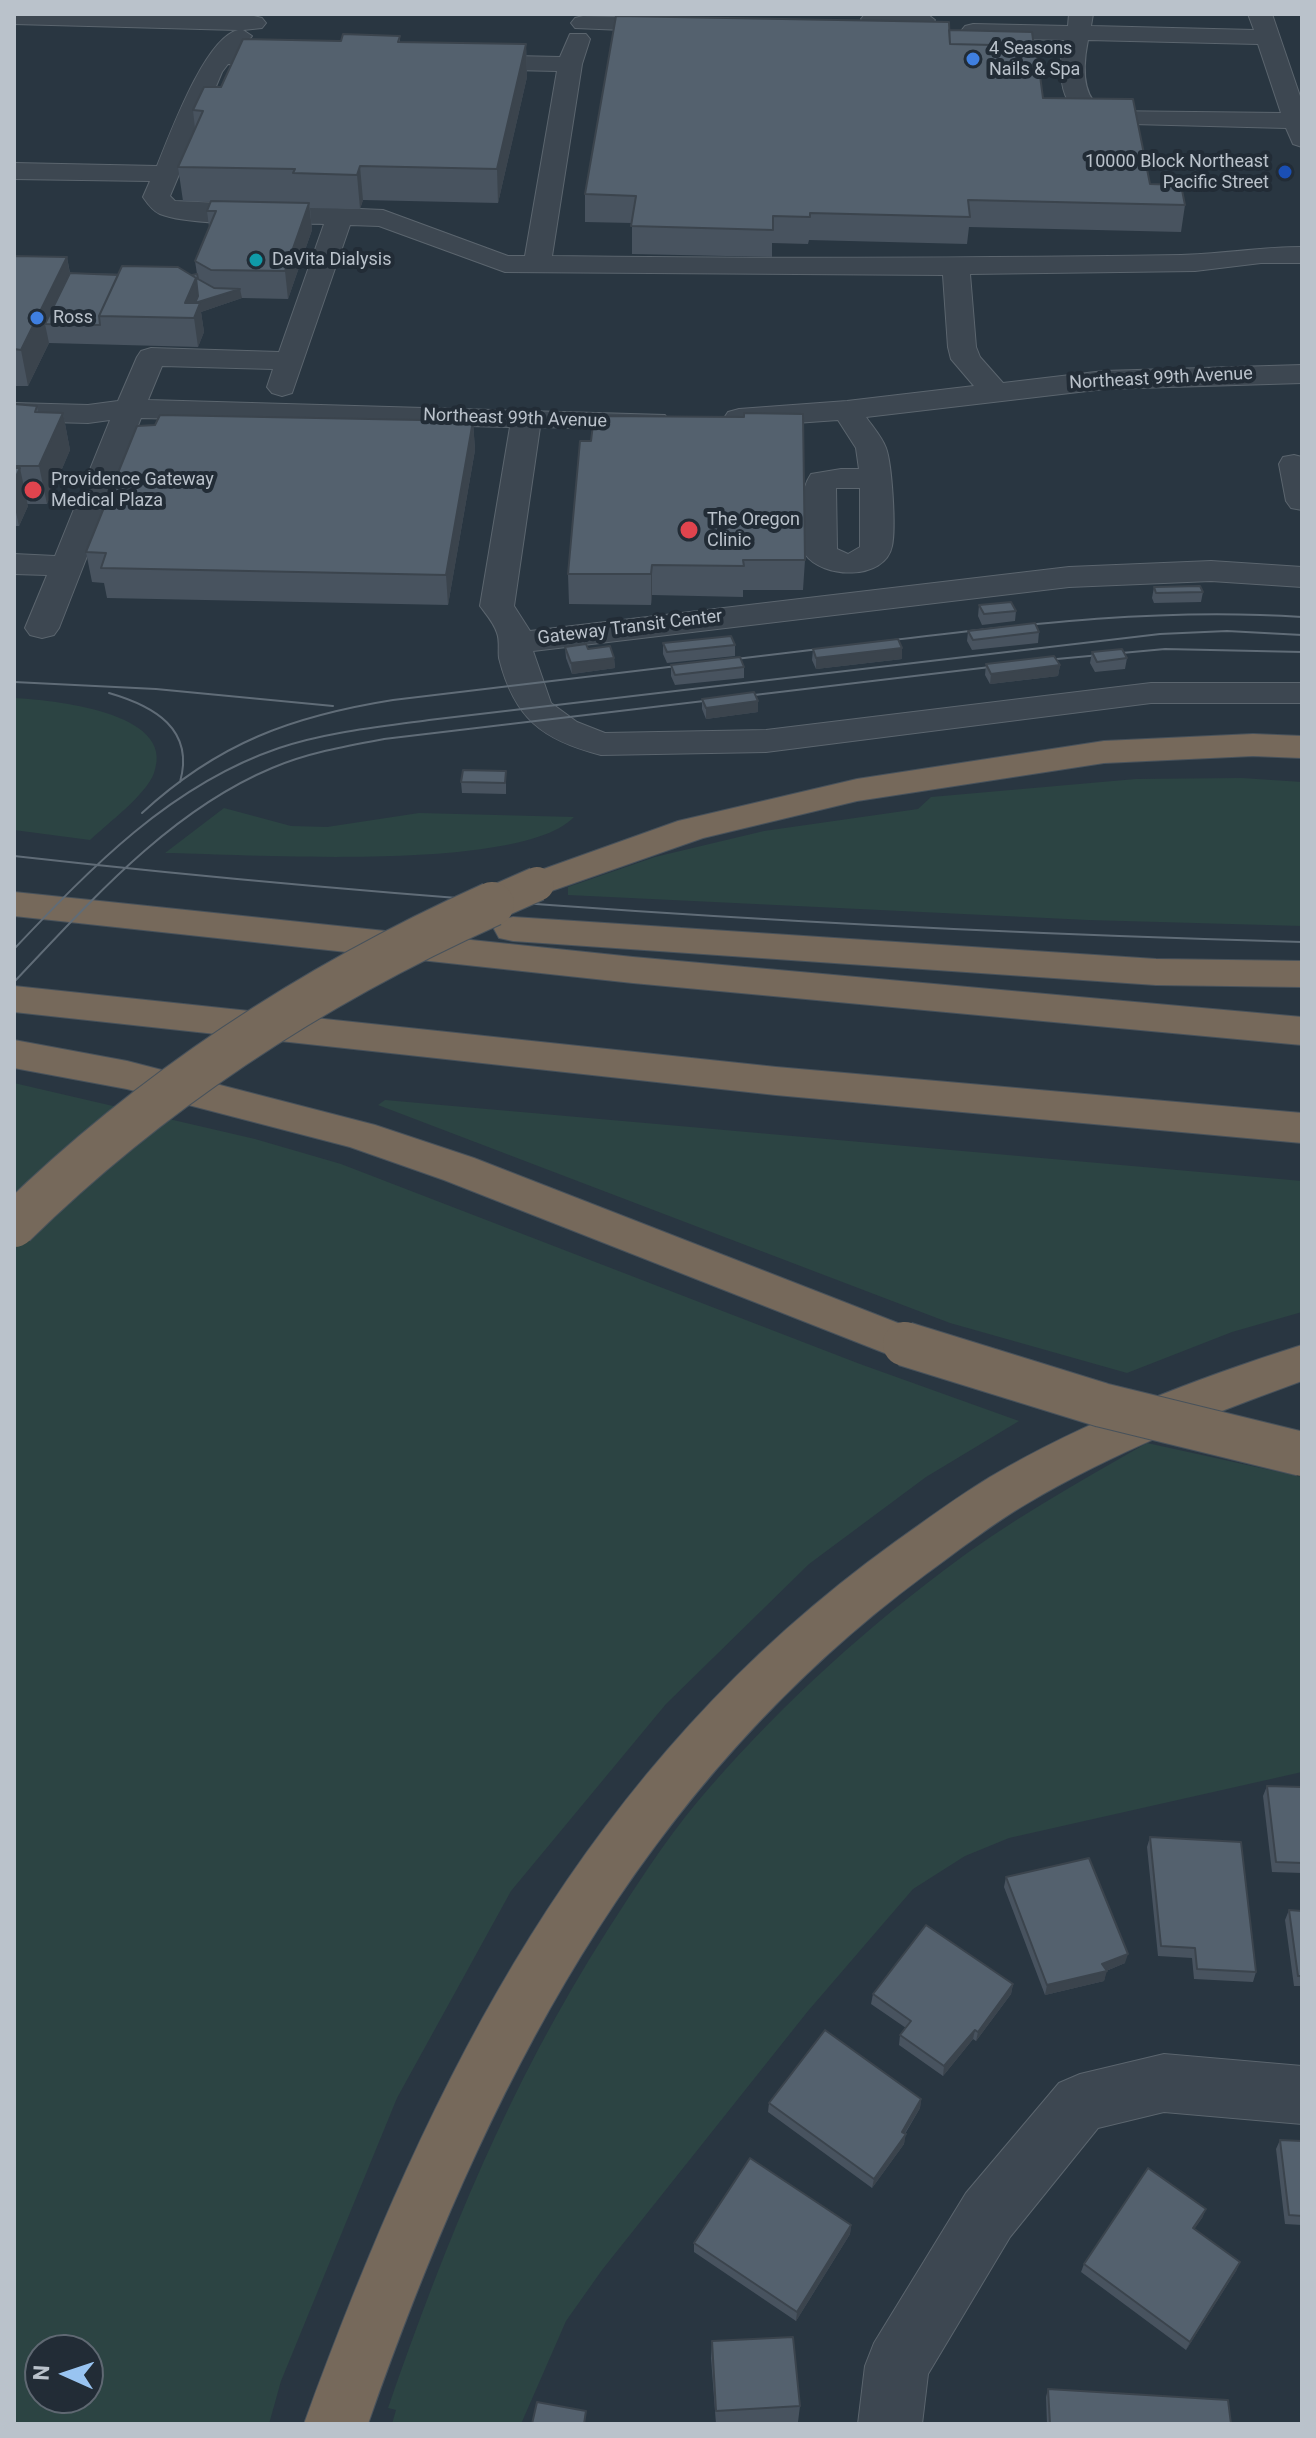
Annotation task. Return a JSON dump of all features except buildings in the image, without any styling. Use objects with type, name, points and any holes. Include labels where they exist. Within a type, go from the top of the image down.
[{"type":"highway","points":[[14,1225],[96,1149],[157,1100],[241,1041],[395,950],[537,884],[691,829],[857,790],[1014,765],[1149,749],[1302,747]]},
{"type":"highway","points":[[1014,765],[1149,761],[1302,764]]},
{"type":"highway","points":[[14,904],[315,938],[894,996],[1302,1031]]},
{"type":"highway","points":[[315,938],[494,927],[1156,972],[1302,974]]},
{"type":"highway","points":[[14,999],[776,1081],[1302,1128]]},
{"type":"highway","points":[[14,1054],[127,1075],[360,1135],[459,1169],[905,1344],[1113,1410],[1302,1454]]},
{"type":"highway","points":[[336,2424],[365,2339],[444,2150],[507,2024],[587,1891],[669,1785],[701,1749],[765,1679],[836,1613],[1010,1489],[1131,1426],[1302,1363]]},
{"type":"street","points":[[537,264],[570,64],[586,16],[699,25]]},
{"type":"street","points":[[14,17],[265,18]]},
{"type":"street","points":[[873,17],[933,24]]},
{"type":"street","points":[[265,18],[218,57],[156,197],[160,204],[176,211],[383,218],[495,262],[537,264],[768,268],[1195,263],[1261,255],[1302,255]]},
{"type":"street","points":[[848,29],[933,24],[1079,24],[1264,26],[1299,130],[1103,118],[1090,113],[1081,104],[1073,67],[1079,24]]},
{"type":"street","points":[[218,57],[323,59]]},
{"type":"street","points":[[441,62],[570,64]]},
{"type":"street","points":[[14,171],[166,174]]},
{"type":"street","points":[[274,413],[340,215]]},
{"type":"street","points":[[956,265],[962,347],[966,359],[995,392]]},
{"type":"street","points":[[42,628],[65,566],[110,496],[130,409],[151,357],[291,361]]},
{"type":"street","name":"Northeast 99th Avenue","points":[[706,419],[847,410],[1119,379],[1302,374]]},
{"type":"street","name":"Northeast 99th Avenue","points":[[14,412],[88,414],[130,409],[675,421]]},
{"type":"street","points":[[847,410],[871,448],[876,479],[876,548],[869,557],[847,565],[832,561],[821,554],[818,495],[822,481],[876,479]]},
{"type":"street","points":[[513,635],[497,606],[496,592],[526,420]]},
{"type":"street","points":[[14,564],[65,566]]},
{"type":"street","name":"Gateway Transit Center","points":[[1302,577],[1211,571],[1069,577],[513,635],[523,684],[535,708],[564,730],[601,744],[766,741],[1151,693],[1302,693]]},
{"type":"street","points":[[890,2424],[897,2366],[988,2215],[1080,2103],[1164,2083],[1302,2095]]},
{"type":"green space","points":[[14,698],[80,706],[106,713],[147,735],[156,752],[150,781],[126,808],[90,840],[14,830]]},
{"type":"green space","points":[[1242,778],[1302,782],[1302,926],[1088,920],[568,895],[568,887],[655,857],[764,831],[918,809],[931,797],[1136,779]]},
{"type":"green space","points":[[224,808],[291,826],[327,827],[419,813],[574,817],[545,835],[499,846],[443,853],[316,857],[165,853]]},
{"type":"green space","points":[[14,1083],[255,1139],[341,1164],[860,1364],[1019,1421],[926,1477],[809,1564],[666,1704],[511,1891],[397,2098],[281,2381],[269,2424],[14,2424]]},
{"type":"green space","points":[[385,1100],[1302,1181],[1302,1312],[1232,1332],[1127,1373],[950,1323],[378,1105]]},
{"type":"green space","points":[[1147,1443],[1302,1477],[1302,1772],[1009,1838],[965,1856],[913,1889],[808,2011],[602,2270],[566,2321],[521,2424],[392,2424],[396,2410],[388,2408],[433,2283],[483,2163],[572,1988],[662,1848],[726,1769],[845,1651],[967,1553]]},
{"type":"tram line","points":[[876,642],[1088,619],[1195,614],[1302,617]]},
{"type":"tram line","points":[[98,865],[134,832],[202,784],[239,764],[316,738],[429,720],[1160,634],[1227,631],[1302,635]]},
{"type":"tram line","points":[[180,782],[258,736],[289,724],[356,707],[836,647]]},
{"type":"tram line","points":[[1035,661],[1165,649],[1302,652]]},
{"type":"tram line","points":[[126,868],[199,808],[234,786],[299,758],[341,747],[384,739],[1007,665]]},
{"type":"tram line","points":[[14,682],[156,689],[333,706]]},
{"type":"tram line","points":[[109,693],[141,705],[167,722],[182,748],[180,782]]},
{"type":"tram line","points":[[142,813],[180,782]]},
{"type":"tram line","points":[[14,856],[98,865]]},
{"type":"tram line","points":[[14,949],[98,865]]},
{"type":"tram line","points":[[98,865],[126,868]]},
{"type":"tram line","points":[[14,982],[126,868]]},
{"type":"tram line","points":[[126,868],[335,888],[657,912],[979,930],[1302,942]]},
{"type":"place","name":"4 Seasons Nails & Spa","points":[[973,59]]},
{"type":"place","name":"10000 Block Northeast Pacific Street","points":[[1285,172]]},
{"type":"place","name":"DaVita Dialysis","points":[[256,260]]},
{"type":"place","name":"Ross","points":[[37,318]]},
{"type":"place","name":"Providence Gateway Medical Plaza","points":[[33,490]]},
{"type":"place","name":"The Oregon Clinic","points":[[689,530]]}]
